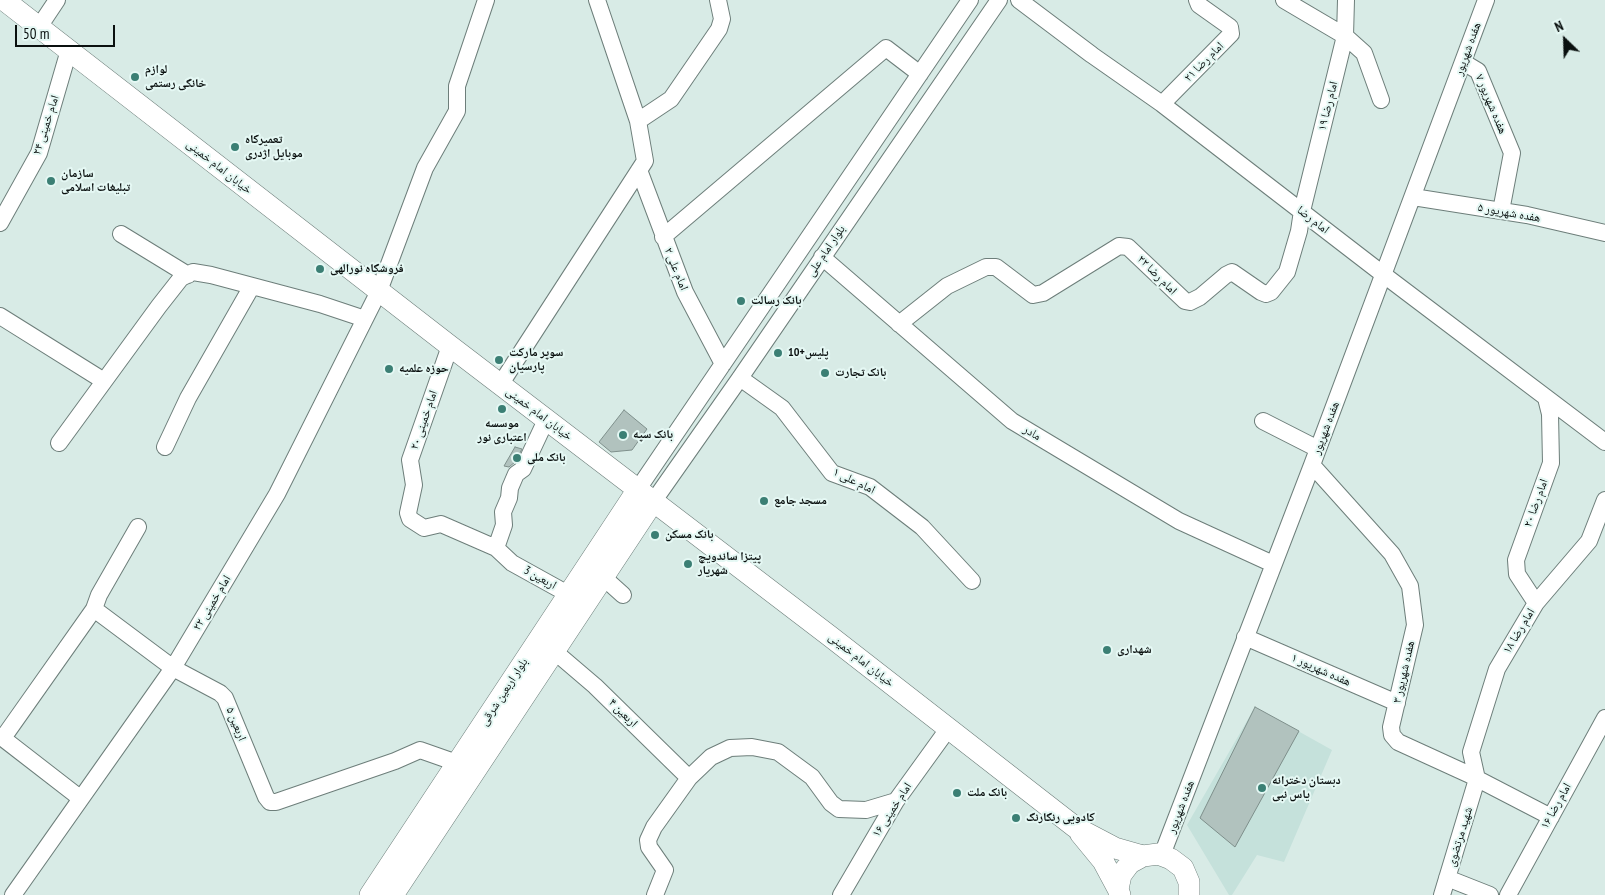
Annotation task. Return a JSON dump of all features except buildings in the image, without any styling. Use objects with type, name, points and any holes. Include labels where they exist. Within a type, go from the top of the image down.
[{"type":"main road","name":"خیابان امام خمینی","points":[[4,0],[500,385],[646,495],[1075,827]]},
{"type":"main road","name":"بلوار اربعین شرقی","points":[[392,895],[603,577],[646,495]]},
{"type":"main road","name":"بلوار اربعین شرقی","points":[[370,895],[568,594],[646,495]]},
{"type":"main road","points":[[1075,827],[1115,848],[1171,859],[1183,868],[1189,882],[1188,895]]},
{"type":"main road","points":[[1075,827],[1102,861],[1119,892]]},
{"type":"main road","points":[[1119,892],[1121,876],[1130,863],[1153,855]]},
{"type":"street","points":[[39,27],[57,0]]},
{"type":"street","name":"امام خمینی ۲۲","points":[[13,895],[173,668],[277,494],[379,291],[425,168],[457,111],[457,86],[486,0]]},
{"type":"street","points":[[500,385],[645,161],[638,121],[597,0]]},
{"type":"street","points":[[638,121],[671,100],[719,29],[722,19],[718,0]]},
{"type":"street","name":"بلوار امام علی","points":[[646,495],[723,364],[970,0]]},
{"type":"street","name":"بلوار امام علی","points":[[646,495],[740,378],[999,0]]},
{"type":"street","name":"امام رضا","points":[[1019,0],[1092,55],[1162,104],[1605,442]]},
{"type":"street","name":"امام رضا ۲۱","points":[[1162,104],[1231,34],[1230,27],[1199,5],[1197,0]]},
{"type":"street","points":[[1284,0],[1345,36],[1364,53],[1381,100]]},
{"type":"street","name":"امام رضا ۱۹","points":[[1302,210],[1345,36],[1346,0]]},
{"type":"street","name":"هفده شهریور","points":[[1153,855],[1245,637],[1312,465],[1486,0]]},
{"type":"street","points":[[663,237],[886,48],[920,74]]},
{"type":"street","name":"امام خمینی ۲۴","points":[[0,223],[39,153],[69,50]]},
{"type":"street","name":"هفده شهریور ۷","points":[[1463,62],[1478,71],[1512,153],[1501,211]]},
{"type":"street","name":"امام علی ۲","points":[[639,170],[685,292],[723,364]]},
{"type":"street","name":"هفده شهریور ۵","points":[[1413,197],[1527,215],[1605,233]]},
{"type":"street","name":"امام رضا ۲۲","points":[[899,324],[947,286],[986,267],[996,267],[1033,295],[1042,293],[1120,246],[1128,247],[1185,301],[1190,302],[1200,298],[1232,272],[1266,294],[1271,292],[1287,272],[1299,231],[1302,210]]},
{"type":"street","points":[[121,234],[188,275]]},
{"type":"street","name":"مادر","points":[[822,257],[1012,420],[1179,522],[1273,564]]},
{"type":"street","points":[[59,443],[159,306],[182,278],[194,272],[320,304],[365,319]]},
{"type":"street","points":[[165,447],[188,398],[252,286]]},
{"type":"street","points":[[0,316],[104,381]]},
{"type":"street","name":"امام خمینی ۲۰","points":[[441,524],[424,528],[410,519],[408,513],[414,485],[410,460],[450,346]]},
{"type":"street","name":"امام علی ۱","points":[[740,378],[782,408],[832,473],[870,487],[922,527],[972,581]]},
{"type":"street","name":"امام رضا ۲۰","points":[[1536,603],[1517,574],[1516,560],[1551,463],[1550,414],[1546,398]]},
{"type":"street","points":[[496,548],[504,525],[503,512],[509,498],[510,488],[516,474],[523,470],[546,420]]},
{"type":"street","points":[[1263,421],[1318,449]]},
{"type":"street","name":"هفده شهریور ۳","points":[[1312,465],[1392,554],[1410,586],[1415,626],[1396,703],[1391,728],[1392,735],[1398,742],[1551,816]]},
{"type":"street","name":"امام رضا ۱۸","points":[[1477,779],[1471,752],[1497,669],[1536,603],[1589,541],[1605,500]]},
{"type":"street","name":"اربعین 3","points":[[441,524],[496,548],[512,562],[568,594]]},
{"type":"street","points":[[80,798],[1,737],[94,609],[99,595],[138,526]]},
{"type":"street","points":[[603,577],[623,595]]},
{"type":"street","name":"اربعین ۵","points":[[94,609],[173,668],[220,692],[225,698],[266,797],[270,802],[276,802],[386,764],[420,750],[457,763]]},
{"type":"street","name":"هفده شهریور ۱","points":[[1245,637],[1396,703]]},
{"type":"street","name":"اربعین ۴","points":[[554,651],[595,686],[689,778]]},
{"type":"street","name":"امام رضا ۱۶","points":[[1508,895],[1605,718]]},
{"type":"street","name":"امام خمینی ۱۶","points":[[840,895],[896,801],[948,728]]},
{"type":"street","points":[[655,895],[665,870],[649,847],[648,840],[654,827],[689,778],[711,757],[730,748],[752,747],[778,752],[812,776],[831,803],[840,809],[866,810],[896,801]]},
{"type":"street","name":"شهید مرتضوی","points":[[1442,895],[1477,779]]},
{"type":"street","points":[[1447,878],[1490,895]]},
{"type":"shaded area","name":"دبستان دخترانه یاس نبی","points":[[1255,707],[1332,750],[1284,862],[1257,855],[1232,895],[1229,895],[1187,825]]},
{"type":"place","name":"لوازم خانگی رستمی","points":[[135,77]]},
{"type":"place","name":"تعمیرگاه موبایل اژدری","points":[[235,147]]},
{"type":"place","name":"سازمان تبلیغات اسلامی","points":[[51,181]]},
{"type":"place","name":"فروشگاه نورالهی","points":[[320,269]]},
{"type":"place","name":"بانک رسالت","points":[[741,301]]},
{"type":"place","name":"پلیس+10","points":[[778,353]]},
{"type":"place","name":"سوپر مارکت پارسیان","points":[[499,360]]},
{"type":"place","name":"حوزه علمیه","points":[[389,369]]},
{"type":"place","name":"بانک تجارت","points":[[825,373]]},
{"type":"place","name":"موسسه اعتباری نور","points":[[502,409]]},
{"type":"place","name":"بانک سپه","points":[[623,435]]},
{"type":"place","name":"بانک ملی","points":[[517,458]]},
{"type":"place","name":"مسجد جامع","points":[[764,501]]},
{"type":"place","name":"بانک مسکن","points":[[655,535]]},
{"type":"place","name":"پیتزا ساندویچ شهریار","points":[[688,564]]},
{"type":"place","name":"شهداری","points":[[1107,650]]},
{"type":"place","name":"دبستان دخترانه یاس نبی","points":[[1262,788]]},
{"type":"place","name":"بانک ملت","points":[[957,793]]},
{"type":"place","name":"کادویی رنگارنگ","points":[[1016,818]]}]
